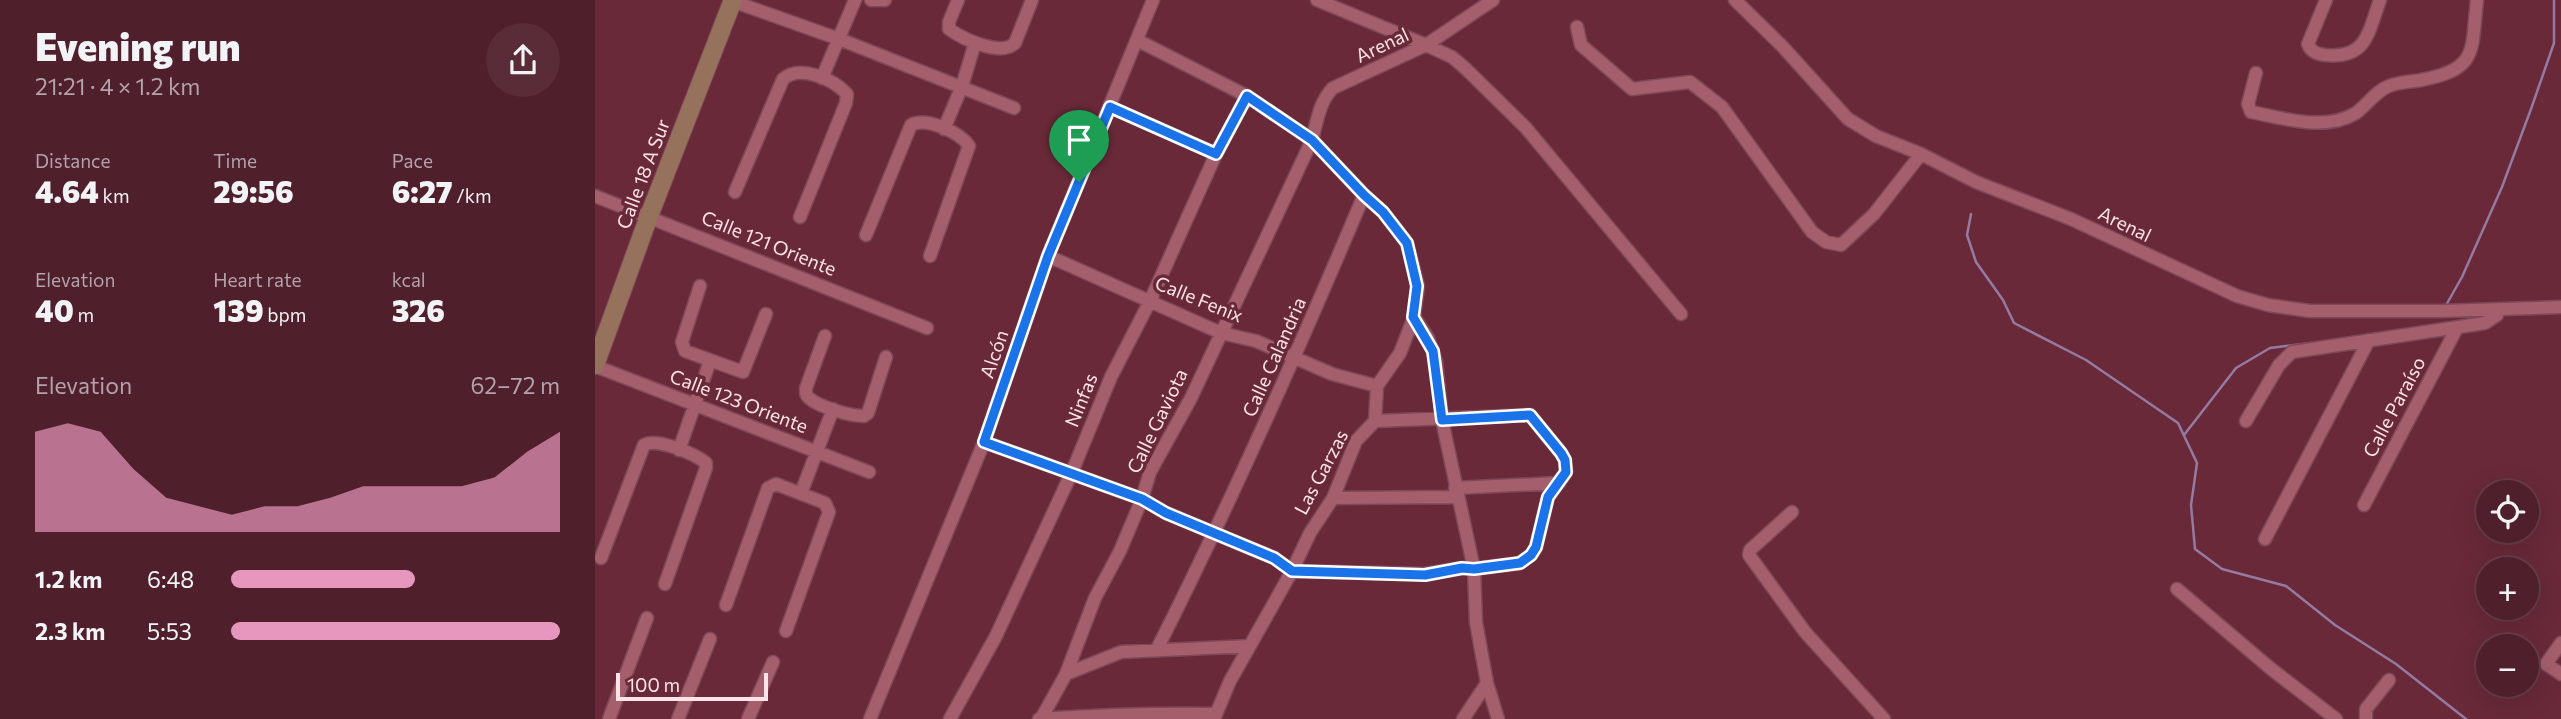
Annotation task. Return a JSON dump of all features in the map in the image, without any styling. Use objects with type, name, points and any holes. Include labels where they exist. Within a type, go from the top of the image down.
[{"type":"street","points":[[732,0],[1014,108]]},
{"type":"street","name":"Calle 18 A Sur","points":[[595,366],[732,0]]},
{"type":"street","points":[[822,78],[855,0]]},
{"type":"street","points":[[871,0],[885,0]]},
{"type":"street","points":[[958,0],[949,29],[975,43],[1001,49],[1010,48],[1015,43],[1032,0]]},
{"type":"street","name":"Alcón","points":[[870,719],[984,442],[1048,256],[1153,0]]},
{"type":"street","points":[[1317,0],[1426,45],[1451,57],[1465,68],[1526,128],[1681,314]]},
{"type":"street","name":"Arenal","points":[[1312,140],[1321,105],[1333,88],[1426,45],[1493,0]]},
{"type":"street","name":"Arenal","points":[[1735,0],[1849,118],[1877,136],[1921,153],[1976,182],[2071,219],[2157,261],[2256,303],[2337,312],[2561,307]]},
{"type":"street","points":[[2326,0],[2308,44],[2309,49],[2316,53],[2342,55],[2355,52],[2361,44],[2369,31],[2380,0]]},
{"type":"street","points":[[2256,73],[2248,104],[2251,112],[2306,122],[2329,121],[2354,114],[2385,87],[2438,76],[2463,65],[2471,53],[2477,0]]},
{"type":"street","points":[[1577,27],[1581,45],[1632,89],[1691,82],[1722,107],[1812,233],[1826,242],[1841,245],[1874,214],[1921,153]]},
{"type":"street","points":[[1137,40],[1247,96],[1312,140],[1383,212],[1407,243],[1417,286],[1413,317],[1400,353],[1377,386]]},
{"type":"street","points":[[944,129],[975,43]]},
{"type":"street","points":[[735,192],[783,79],[790,72],[801,71],[822,78],[842,88],[847,94],[846,103],[800,217]]},
{"type":"street","name":"Ninfas","points":[[950,719],[996,636],[1072,472],[1111,377],[1150,301],[1216,154],[1247,96]]},
{"type":"street","points":[[1110,107],[1216,154]]},
{"type":"street","points":[[866,234],[911,125],[922,121],[965,139],[969,146],[930,256]]},
{"type":"street","name":"Calle Gaviota","points":[[1040,719],[1066,674],[1095,598],[1120,551],[1142,499],[1150,472],[1191,398],[1312,140]]},
{"type":"street","name":"Calle Calandria","points":[[1157,649],[1216,533],[1296,358],[1364,195]]},
{"type":"street","name":"Calle 121 Oriente","points":[[595,196],[927,328]]},
{"type":"street","name":"Calle Fenix","points":[[1048,256],[1221,333],[1256,341],[1332,374],[1377,386]]},
{"type":"street","points":[[701,285],[682,342],[683,348],[710,361],[743,372],[766,314]]},
{"type":"street","points":[[2246,421],[2285,358],[2300,349],[2457,328],[2493,320],[2499,309]]},
{"type":"street","points":[[1413,317],[1433,351],[1442,420],[1474,569],[1476,622],[1487,683],[1498,719]]},
{"type":"street","name":"Calle Paraíso","points":[[2364,505],[2457,328]]},
{"type":"street","points":[[825,336],[806,387],[806,395],[833,409],[856,416],[868,413],[886,357]]},
{"type":"street","points":[[2265,539],[2369,340]]},
{"type":"street","points":[[679,450],[710,361]]},
{"type":"street","name":"Calle 123 Oriente","points":[[595,366],[869,472]]},
{"type":"street","name":"Las Garzas","points":[[1214,716],[1310,533],[1333,498],[1356,441],[1375,421],[1377,386]]},
{"type":"street","points":[[801,493],[833,409]]},
{"type":"street","points":[[984,442],[1142,499],[1166,513],[1274,558],[1292,571],[1425,575],[1462,568],[1520,563],[1531,555],[1541,534],[1548,497],[1566,472],[1565,460],[1530,415],[1375,421]]},
{"type":"street","points":[[601,558],[644,445],[654,441],[679,450],[701,459],[706,463],[706,468],[665,584]]},
{"type":"street","points":[[1333,498],[1456,492],[1559,483]]},
{"type":"street","points":[[726,605],[768,488],[776,484],[825,503],[829,512],[786,631]]},
{"type":"street","points":[[1792,512],[1750,550],[1749,555],[1805,632],[1884,719]]},
{"type":"street","points":[[2177,589],[2270,668],[2336,719]]},
{"type":"street","points":[[609,719],[647,618]]},
{"type":"street","points":[[678,719],[710,639]]},
{"type":"street","points":[[2561,643],[2546,664],[2561,674]]},
{"type":"street","points":[[1074,653],[1110,655],[1157,649],[1250,646]]},
{"type":"street","points":[[1066,674],[1110,655]]},
{"type":"street","points":[[748,719],[773,662]]},
{"type":"street","points":[[2366,719],[2366,709],[2389,680]]},
{"type":"street","points":[[1463,719],[1487,683]]},
{"type":"street","points":[[1040,719],[1105,717],[1140,712],[1214,716]]},
{"type":"waterway","points":[[2445,307],[2462,277],[2502,187],[2531,109],[2554,43],[2554,0]]},
{"type":"waterway","points":[[1971,214],[1967,235],[1976,262],[2003,300],[2014,323],[2086,360],[2178,423],[2197,463],[2191,505],[2195,549],[2222,569],[2286,586],[2335,625],[2396,664],[2466,719]]},
{"type":"waterway","points":[[2184,435],[2236,368],[2270,348],[2311,343]]},
{"type":"route","points":[[1247,96],[1312,140],[1383,212],[1407,243],[1418,295],[1413,317],[1428,338],[1436,361],[1442,420],[1530,415],[1565,460],[1566,472],[1548,497],[1541,534],[1531,555],[1520,563],[1462,568],[1425,575],[1292,571],[1274,558],[1166,513],[1142,499],[984,442],[1048,256],[1079,182],[1110,107],[1216,154],[1247,96]]}]
